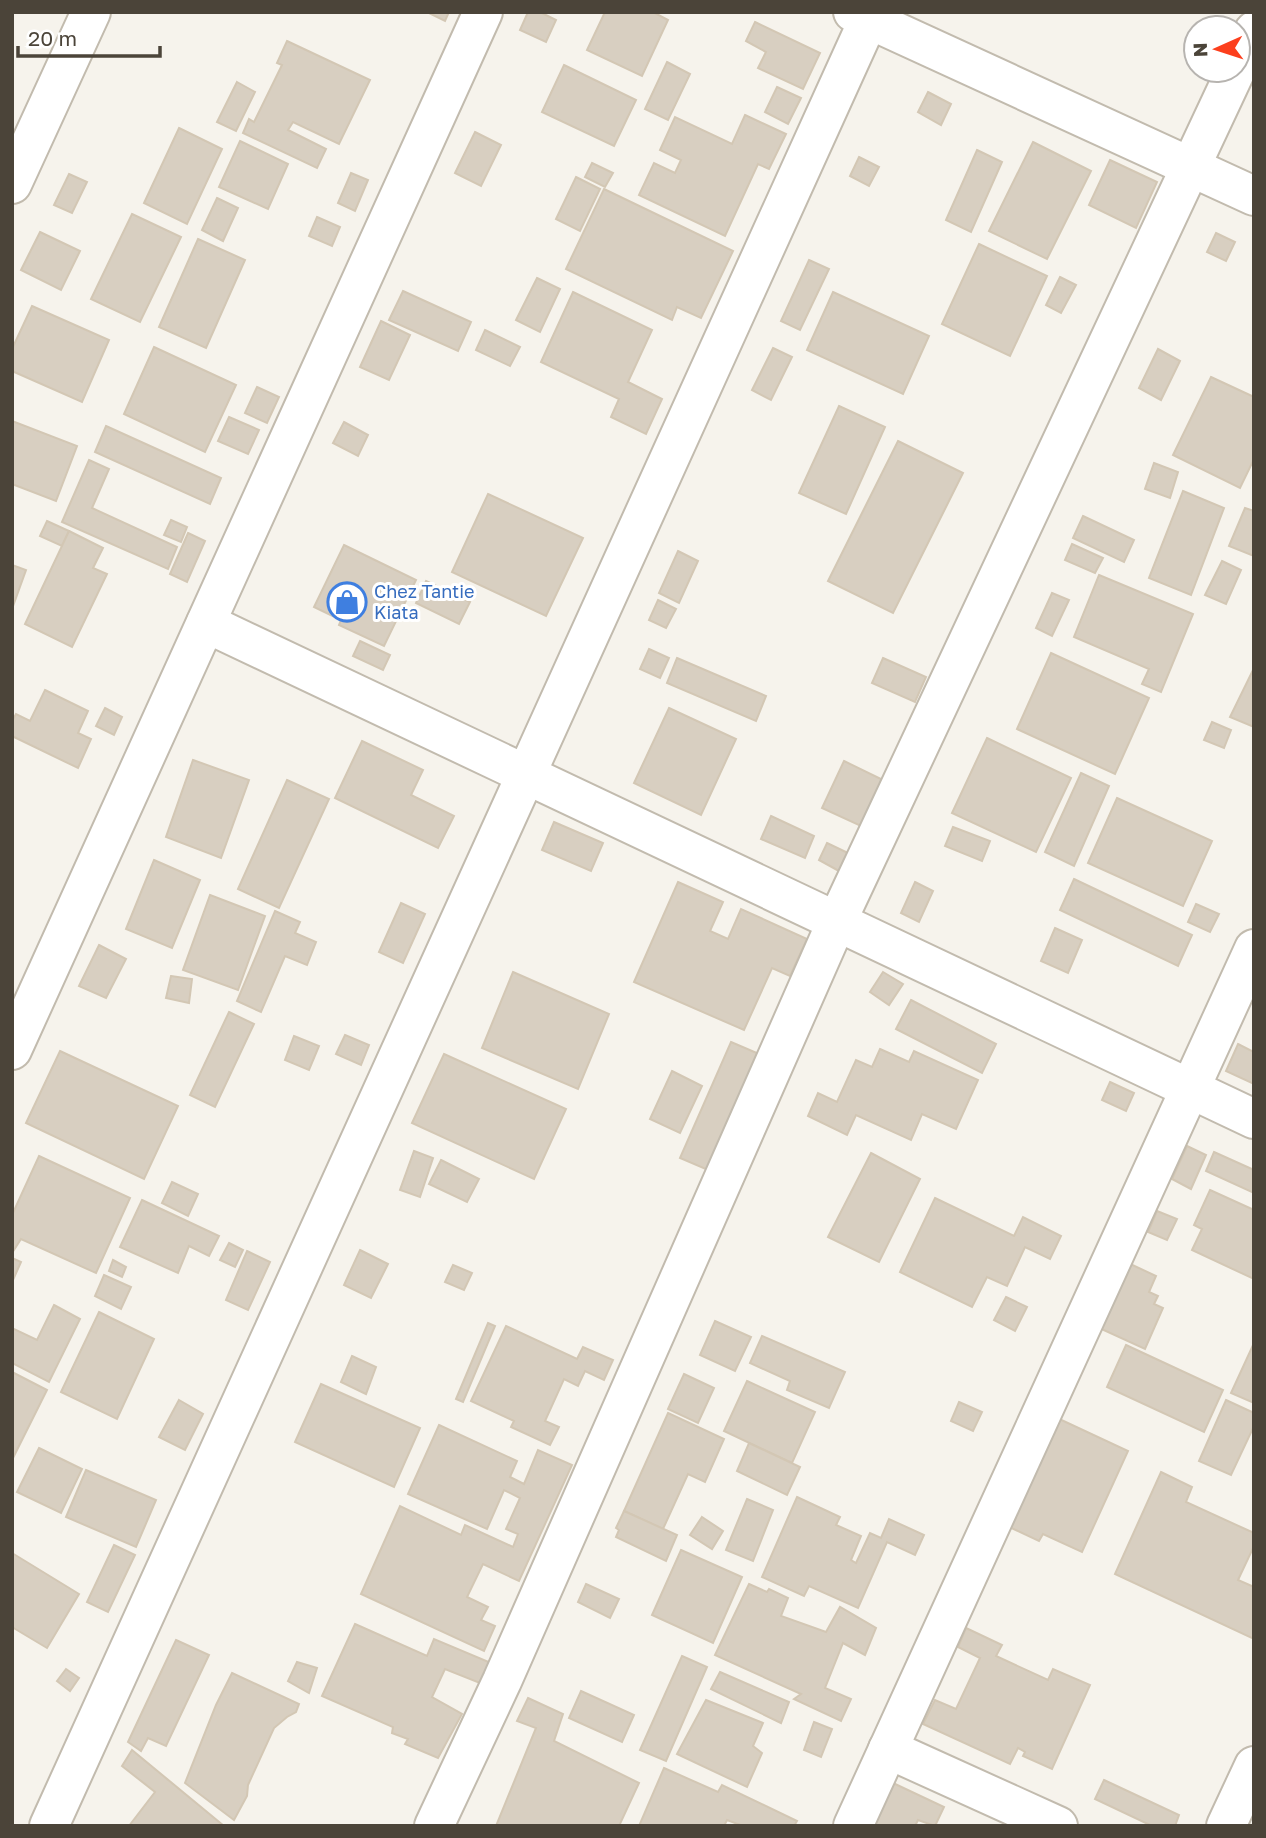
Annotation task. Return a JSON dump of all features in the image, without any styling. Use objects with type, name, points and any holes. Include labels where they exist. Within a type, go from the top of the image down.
[{"type":"street","points":[[12,184],[92,12]]},
{"type":"street","points":[[12,1050],[483,12]]},
{"type":"street","points":[[49,1826],[526,774],[864,15],[1254,196]]},
{"type":"street","points":[[434,1826],[502,1681],[837,921],[1230,84]]},
{"type":"street","points":[[206,623],[1254,1119]]},
{"type":"street","points":[[853,1826],[1254,949]]},
{"type":"street","points":[[888,1749],[1058,1826]]},
{"type":"street","points":[[1226,1826],[1254,1766]]},
{"type":"building","points":[[427,12],[449,12],[445,21]]},
{"type":"building","points":[[528,12],[540,12],[556,20],[546,42],[520,30]]},
{"type":"building","points":[[605,12],[653,12],[668,20],[642,76],[587,50]]},
{"type":"building","points":[[755,22],[820,53],[803,89],[758,68],[766,52],[746,41]]},
{"type":"building","points":[[287,41],[370,80],[339,144],[293,122],[288,130],[326,149],[317,168],[243,133],[249,119],[254,122],[282,65],[277,63]]},
{"type":"building","points":[[667,62],[690,74],[668,120],[645,109]]},
{"type":"building","points":[[564,65],[636,100],[614,146],[542,112]]},
{"type":"building","points":[[237,82],[255,92],[236,131],[217,122]]},
{"type":"building","points":[[777,87],[801,98],[788,124],[765,112]]},
{"type":"building","points":[[928,92],[951,104],[941,125],[918,112]]},
{"type":"building","points":[[745,115],[786,134],[769,169],[758,164],[725,236],[639,195],[654,163],[675,173],[681,160],[660,150],[675,117],[732,144]]},
{"type":"building","points":[[179,128],[222,149],[187,224],[144,203]]},
{"type":"building","points":[[475,132],[501,145],[481,186],[455,173]]},
{"type":"building","points":[[240,141],[288,164],[268,209],[219,187]]},
{"type":"building","points":[[1033,142],[1091,171],[1047,259],[989,231]]},
{"type":"building","points":[[977,150],[1002,162],[971,232],[946,220]]},
{"type":"building","points":[[859,157],[879,167],[869,186],[850,176]]},
{"type":"building","points":[[1110,160],[1157,182],[1136,228],[1089,205]]},
{"type":"building","points":[[592,163],[613,173],[605,187],[585,177]]},
{"type":"building","points":[[351,173],[368,180],[355,211],[338,203]]},
{"type":"building","points":[[69,174],[87,182],[72,213],[54,205]]},
{"type":"building","points":[[576,177],[600,189],[580,231],[556,219]]},
{"type":"building","points":[[604,189],[733,251],[701,318],[677,307],[672,320],[566,269]]},
{"type":"building","points":[[217,198],[238,208],[223,241],[202,230]]},
{"type":"building","points":[[132,214],[181,237],[140,322],[91,299]]},
{"type":"building","points":[[317,217],[340,227],[332,246],[309,236]]},
{"type":"building","points":[[40,232],[80,251],[61,290],[21,270]]},
{"type":"building","points":[[1216,233],[1235,242],[1226,261],[1207,252]]},
{"type":"building","points":[[198,239],[245,260],[206,348],[159,327]]},
{"type":"building","points":[[979,244],[1047,276],[1010,356],[942,324]]},
{"type":"building","points":[[809,260],[829,269],[800,330],[781,321]]},
{"type":"building","points":[[1060,277],[1076,285],[1061,313],[1046,305]]},
{"type":"building","points":[[537,278],[560,289],[540,332],[516,320]]},
{"type":"building","points":[[403,291],[471,322],[458,351],[389,320]]},
{"type":"building","points":[[573,292],[652,330],[628,382],[662,399],[646,434],[611,417],[619,399],[541,362]]},
{"type":"building","points":[[833,292],[929,336],[903,394],[807,350]]},
{"type":"building","points":[[32,306],[109,340],[82,402],[12,371],[12,349]]},
{"type":"building","points":[[381,321],[410,335],[389,380],[360,367]]},
{"type":"building","points":[[485,330],[520,347],[510,366],[476,350]]},
{"type":"building","points":[[154,347],[236,385],[205,452],[124,414]]},
{"type":"building","points":[[773,348],[792,357],[771,400],[752,390]]},
{"type":"building","points":[[1158,349],[1180,361],[1161,400],[1139,388]]},
{"type":"building","points":[[1211,377],[1254,397],[1254,459],[1240,488],[1173,455]]},
{"type":"building","points":[[257,387],[279,397],[267,423],[245,413]]},
{"type":"building","points":[[839,406],[885,427],[846,514],[799,493]]},
{"type":"building","points":[[229,417],[259,430],[248,454],[218,441]]},
{"type":"building","points":[[12,421],[77,446],[56,501],[12,484]]},
{"type":"building","points":[[344,422],[368,435],[358,456],[333,443]]},
{"type":"building","points":[[106,426],[221,478],[210,504],[95,452]]},
{"type":"building","points":[[898,441],[963,473],[893,613],[828,581]]},
{"type":"building","points":[[89,460],[109,469],[92,508],[177,547],[168,569],[62,522]]},
{"type":"building","points":[[1154,463],[1178,472],[1170,498],[1145,489]]},
{"type":"building","points":[[1183,491],[1224,508],[1191,595],[1149,578]]},
{"type":"building","points":[[488,494],[583,538],[546,616],[452,572]]},
{"type":"building","points":[[1245,508],[1254,511],[1254,556],[1229,546]]},
{"type":"building","points":[[1083,516],[1134,540],[1124,562],[1073,538]]},
{"type":"building","points":[[171,520],[187,527],[181,542],[164,535]]},
{"type":"building","points":[[47,521],[69,531],[62,546],[40,536]]},
{"type":"building","points":[[69,531],[103,548],[93,568],[107,574],[72,647],[25,624]]},
{"type":"building","points":[[188,533],[205,541],[187,582],[170,574]]},
{"type":"building","points":[[1072,544],[1103,558],[1095,573],[1065,560]]},
{"type":"building","points":[[344,545],[416,580],[384,646],[339,625],[341,620],[314,607]]},
{"type":"building","points":[[678,551],[698,561],[679,603],[659,593]]},
{"type":"building","points":[[1222,561],[1241,570],[1226,604],[1205,595]]},
{"type":"building","points":[[12,565],[26,570],[12,609]]},
{"type":"building","points":[[1099,575],[1193,614],[1161,692],[1142,684],[1149,669],[1074,637]]},
{"type":"building","points":[[426,581],[470,602],[459,624],[416,603]]},
{"type":"building","points":[[1052,593],[1069,600],[1052,636],[1036,628]]},
{"type":"building","points":[[658,600],[676,609],[666,628],[649,620]]},
{"type":"building","points":[[360,641],[390,655],[383,670],[353,656]]},
{"type":"building","points":[[649,649],[669,658],[660,678],[640,669]]},
{"type":"building","points":[[1051,653],[1149,698],[1115,774],[1017,729]]},
{"type":"building","points":[[677,658],[766,696],[756,721],[667,683]]},
{"type":"building","points":[[883,658],[926,677],[915,702],[872,683]]},
{"type":"building","points":[[1254,668],[1254,727],[1230,717]]},
{"type":"building","points":[[45,690],[88,711],[78,733],[91,739],[78,768],[12,736],[12,721],[16,714],[30,721]]},
{"type":"building","points":[[105,708],[122,717],[114,735],[96,726]]},
{"type":"building","points":[[669,708],[736,739],[701,815],[634,783]]},
{"type":"building","points":[[1212,722],[1231,730],[1224,748],[1204,740]]},
{"type":"building","points":[[987,738],[1071,778],[1036,852],[952,813]]},
{"type":"building","points":[[362,741],[423,770],[411,795],[454,816],[438,848],[335,798]]},
{"type":"building","points":[[193,760],[249,780],[221,858],[166,837]]},
{"type":"building","points":[[844,761],[883,780],[861,826],[822,808]]},
{"type":"building","points":[[1081,773],[1109,786],[1074,866],[1045,852]]},
{"type":"building","points":[[287,780],[329,799],[279,908],[238,889]]},
{"type":"building","points":[[1117,798],[1212,841],[1183,906],[1088,863]]},
{"type":"building","points":[[771,816],[814,836],[805,858],[761,839]]},
{"type":"building","points":[[554,822],[603,843],[591,871],[542,850]]},
{"type":"building","points":[[953,827],[990,841],[982,861],[945,846]]},
{"type":"building","points":[[827,843],[848,853],[839,871],[819,860]]},
{"type":"building","points":[[154,860],[200,880],[172,948],[126,929]]},
{"type":"building","points":[[1074,879],[1192,935],[1178,966],[1060,910]]},
{"type":"building","points":[[678,882],[723,902],[710,931],[728,939],[741,909],[807,939],[790,976],[772,968],[744,1030],[634,982]]},
{"type":"building","points":[[915,882],[933,891],[919,922],[901,913]]},
{"type":"building","points":[[210,895],[265,916],[238,990],[183,970]]},
{"type":"building","points":[[401,903],[425,914],[403,963],[379,952]]},
{"type":"building","points":[[1196,904],[1219,914],[1210,932],[1188,922]]},
{"type":"building","points":[[275,911],[300,922],[295,933],[316,942],[307,965],[285,956],[261,1012],[237,1001]]},
{"type":"building","points":[[1055,928],[1082,940],[1068,973],[1041,961]]},
{"type":"building","points":[[99,945],[126,959],[106,998],[79,986]]},
{"type":"building","points":[[513,972],[609,1014],[578,1089],[482,1048]]},
{"type":"building","points":[[883,972],[903,984],[889,1005],[870,992]]},
{"type":"building","points":[[171,976],[192,979],[189,1003],[166,998]]},
{"type":"building","points":[[911,1000],[996,1044],[982,1073],[896,1029]]},
{"type":"building","points":[[229,1012],[254,1024],[215,1107],[190,1095]]},
{"type":"building","points":[[345,1035],[369,1045],[361,1065],[336,1054]]},
{"type":"building","points":[[294,1036],[319,1046],[309,1070],[285,1060]]},
{"type":"building","points":[[731,1042],[766,1057],[715,1173],[680,1158]]},
{"type":"building","points":[[1238,1044],[1254,1052],[1254,1084],[1226,1071]]},
{"type":"building","points":[[880,1049],[909,1062],[914,1051],[978,1080],[956,1129],[922,1114],[911,1140],[856,1115],[847,1135],[808,1116],[818,1093],[837,1102],[856,1060],[872,1067]]},
{"type":"building","points":[[60,1051],[178,1106],[144,1179],[26,1123]]},
{"type":"building","points":[[444,1054],[566,1109],[534,1179],[412,1123]]},
{"type":"building","points":[[672,1071],[702,1086],[680,1133],[650,1119]]},
{"type":"building","points":[[1110,1082],[1134,1093],[1126,1111],[1102,1100]]},
{"type":"building","points":[[1187,1146],[1206,1155],[1191,1189],[1172,1179]]},
{"type":"building","points":[[414,1151],[433,1158],[420,1197],[400,1190]]},
{"type":"building","points":[[1214,1152],[1254,1170],[1254,1193],[1206,1171]]},
{"type":"building","points":[[871,1153],[920,1179],[879,1262],[828,1237]]},
{"type":"building","points":[[39,1156],[130,1198],[96,1273],[21,1239],[12,1253],[12,1215]]},
{"type":"building","points":[[441,1160],[479,1179],[467,1202],[429,1184]]},
{"type":"building","points":[[172,1182],[198,1194],[188,1216],[162,1203]]},
{"type":"building","points":[[1210,1190],[1254,1210],[1254,1279],[1192,1250],[1202,1229],[1194,1225]]},
{"type":"building","points":[[935,1198],[1014,1236],[1023,1217],[1061,1236],[1050,1259],[1025,1247],[1007,1286],[987,1277],[972,1307],[900,1272]]},
{"type":"building","points":[[142,1200],[219,1236],[209,1256],[189,1246],[178,1273],[120,1247]]},
{"type":"building","points":[[1157,1211],[1177,1219],[1167,1240],[1148,1232]]},
{"type":"building","points":[[229,1243],[243,1250],[235,1267],[220,1260]]},
{"type":"building","points":[[360,1250],[388,1264],[371,1298],[344,1285]]},
{"type":"building","points":[[247,1251],[270,1262],[248,1310],[226,1300]]},
{"type":"building","points":[[12,1258],[21,1262],[13,1280],[12,1280]]},
{"type":"building","points":[[113,1260],[126,1267],[122,1277],[109,1271]]},
{"type":"building","points":[[1126,1262],[1156,1276],[1149,1292],[1158,1296],[1154,1304],[1163,1308],[1145,1349],[1097,1327]]},
{"type":"building","points":[[453,1265],[472,1273],[464,1290],[445,1282]]},
{"type":"building","points":[[104,1275],[131,1287],[121,1309],[95,1296]]},
{"type":"building","points":[[1006,1297],[1027,1307],[1015,1331],[994,1320]]},
{"type":"building","points":[[54,1305],[80,1319],[49,1382],[12,1363],[12,1328],[37,1340]]},
{"type":"building","points":[[99,1312],[154,1339],[117,1419],[61,1392]]},
{"type":"building","points":[[715,1321],[751,1337],[735,1371],[700,1355]]},
{"type":"building","points":[[488,1323],[495,1326],[463,1402],[456,1399]]},
{"type":"building","points":[[506,1326],[577,1359],[583,1347],[613,1360],[604,1380],[585,1371],[578,1386],[564,1379],[545,1421],[559,1427],[550,1445],[511,1427],[514,1421],[471,1401]]},
{"type":"building","points":[[762,1336],[845,1372],[829,1408],[787,1390],[790,1381],[750,1363]]},
{"type":"building","points":[[1254,1343],[1254,1403],[1231,1393]]},
{"type":"building","points":[[1126,1345],[1223,1390],[1204,1432],[1107,1387]]},
{"type":"building","points":[[352,1356],[376,1367],[366,1394],[341,1382]]},
{"type":"building","points":[[12,1372],[47,1390],[12,1460]]},
{"type":"building","points":[[684,1374],[714,1388],[698,1423],[668,1409]]},
{"type":"building","points":[[747,1381],[815,1412],[792,1463],[724,1431]]},
{"type":"building","points":[[321,1384],[420,1428],[394,1487],[295,1442]]},
{"type":"building","points":[[179,1400],[203,1414],[185,1450],[159,1437]]},
{"type":"building","points":[[1226,1400],[1254,1413],[1254,1426],[1231,1475],[1199,1461]]},
{"type":"building","points":[[959,1402],[982,1412],[973,1431],[951,1421]]},
{"type":"building","points":[[668,1413],[724,1439],[705,1482],[688,1474],[663,1529],[624,1511]]},
{"type":"building","points":[[1055,1417],[1128,1451],[1082,1552],[1043,1534],[1039,1541],[1005,1525]]},
{"type":"building","points":[[439,1425],[517,1461],[510,1477],[524,1484],[538,1450],[572,1465],[519,1581],[483,1564],[467,1597],[488,1607],[481,1620],[495,1626],[484,1651],[361,1594],[400,1506],[461,1535],[465,1525],[513,1547],[518,1534],[506,1529],[520,1498],[504,1490],[487,1529],[408,1494]]},
{"type":"building","points":[[749,1443],[800,1467],[787,1495],[737,1471]]},
{"type":"building","points":[[39,1448],[82,1469],[61,1513],[17,1492]]},
{"type":"building","points":[[86,1470],[156,1500],[136,1547],[66,1517]]},
{"type":"building","points":[[1161,1472],[1192,1487],[1186,1502],[1254,1533],[1254,1546],[1238,1580],[1254,1587],[1254,1639],[1115,1574]]},
{"type":"building","points":[[797,1497],[840,1517],[836,1525],[861,1536],[851,1560],[856,1563],[870,1533],[881,1538],[889,1519],[924,1535],[915,1555],[887,1542],[858,1608],[809,1586],[804,1596],[762,1577]]},
{"type":"building","points":[[747,1499],[773,1510],[753,1561],[726,1550]]},
{"type":"building","points":[[624,1511],[677,1535],[666,1561],[616,1537],[619,1530],[616,1528]]},
{"type":"building","points":[[702,1517],[723,1531],[712,1549],[690,1535]]},
{"type":"building","points":[[114,1545],[135,1555],[108,1612],[87,1602]]},
{"type":"building","points":[[681,1550],[742,1577],[713,1643],[652,1615]]},
{"type":"building","points":[[12,1553],[79,1594],[47,1648],[12,1627]]},
{"type":"building","points":[[586,1584],[619,1599],[610,1618],[578,1602]]},
{"type":"building","points":[[749,1584],[788,1598],[781,1616],[826,1632],[840,1607],[876,1628],[865,1655],[843,1643],[825,1688],[851,1699],[841,1721],[794,1699],[801,1694],[715,1655]]},
{"type":"building","points":[[355,1624],[427,1656],[434,1639],[491,1663],[480,1683],[445,1669],[432,1697],[462,1714],[438,1758],[405,1744],[408,1739],[392,1733],[393,1727],[322,1696]]},
{"type":"building","points":[[966,1628],[1002,1645],[996,1656],[1048,1680],[1053,1669],[1090,1685],[1052,1769],[1023,1756],[1025,1752],[1018,1748],[1010,1764],[923,1724],[935,1700],[956,1709],[980,1658],[958,1647]]},
{"type":"building","points":[[176,1640],[209,1655],[166,1746],[148,1738],[141,1751],[128,1742]]},
{"type":"building","points":[[682,1656],[707,1667],[666,1761],[640,1750]]},
{"type":"building","points":[[297,1662],[317,1668],[309,1693],[288,1681]]},
{"type":"building","points":[[66,1669],[79,1678],[70,1691],[57,1681]]},
{"type":"building","points":[[720,1672],[789,1702],[781,1723],[711,1689]]},
{"type":"building","points":[[232,1673],[299,1704],[296,1712],[274,1728],[248,1785],[247,1796],[234,1820],[185,1783],[216,1705]]},
{"type":"building","points":[[581,1691],[634,1715],[622,1742],[569,1718]]},
{"type":"building","points":[[528,1698],[563,1714],[554,1741],[639,1783],[619,1826],[496,1826],[536,1728],[517,1721]]},
{"type":"building","points":[[706,1700],[763,1723],[753,1746],[762,1753],[747,1787],[677,1754]]},
{"type":"building","points":[[814,1722],[832,1729],[821,1757],[804,1750]]},
{"type":"building","points":[[132,1750],[224,1826],[129,1826],[155,1792],[122,1766]]},
{"type":"building","points":[[664,1768],[718,1792],[722,1785],[797,1821],[794,1826],[743,1826],[727,1820],[724,1826],[639,1826]]},
{"type":"building","points":[[1104,1780],[1179,1815],[1175,1826],[1152,1826],[1095,1799]]},
{"type":"building","points":[[893,1783],[944,1807],[935,1826],[918,1820],[915,1826],[874,1826]]},
{"type":"place","name":"Chez Tantie Kiata","points":[[347,602]]}]
